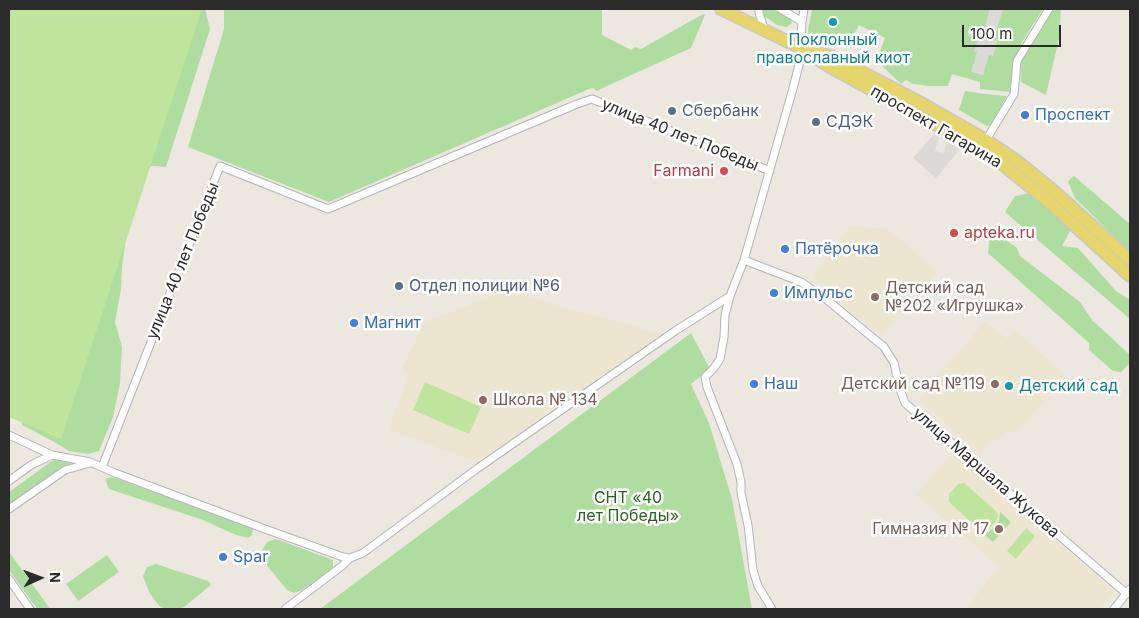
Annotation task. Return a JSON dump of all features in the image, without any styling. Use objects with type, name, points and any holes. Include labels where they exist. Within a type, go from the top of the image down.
[{"type":"main road","name":"проспект Гагарина","points":[[721,9],[800,48],[828,66],[974,145],[997,160],[1049,202],[1130,276]]},
{"type":"main road","name":"проспект Гагарина","points":[[800,48],[831,56],[923,104],[986,140],[1017,161],[1049,187],[1130,260]]},
{"type":"street","points":[[759,9],[766,31]]},
{"type":"street","points":[[781,9],[802,22]]},
{"type":"street","points":[[772,609],[758,586],[753,570],[748,526],[737,464],[707,387],[705,377],[720,359],[725,315],[730,296],[744,260],[799,65],[804,9]]},
{"type":"street","points":[[986,140],[1014,94],[1018,61],[1048,9]]},
{"type":"street","name":"улица 40 лет Победы","points":[[102,467],[220,166],[328,210],[592,99],[770,171]]},
{"type":"street","name":"улица Маршала Жукова","points":[[744,260],[801,282],[826,299],[884,346],[894,363],[905,403],[1128,592]]},
{"type":"street","points":[[285,609],[350,558],[362,552],[486,462],[675,331],[730,296]]},
{"type":"street","points":[[10,436],[52,455],[90,462],[114,474],[350,558]]},
{"type":"street","points":[[9,480],[31,465],[52,455]]},
{"type":"street","points":[[9,509],[65,470],[90,462]]},
{"type":"street","points":[[9,579],[30,609]]},
{"type":"street","points":[[1114,609],[1128,592]]},
{"type":"shaded area","points":[[990,9],[1003,9],[994,40],[998,41],[993,56],[989,55],[983,75],[971,72],[977,52],[974,51],[979,35],[982,36]]},
{"type":"shaded area","points":[[935,133],[939,136],[935,151],[943,153],[947,142],[960,149],[936,178],[913,158]]},
{"type":"shaded area","name":"Детский сад №202 «Игрушка»","points":[[850,226],[888,229],[936,271],[936,275],[882,336],[860,318],[856,317],[813,277]]},
{"type":"shaded area","name":"Школа № 134","points":[[506,291],[662,334],[477,462],[388,429],[410,372],[402,369],[424,322]]},
{"type":"shaded area","name":"Детский сад №119","points":[[985,321],[1008,339],[1015,331],[1066,375],[1018,431],[1003,433],[998,440],[990,441],[980,453],[920,402],[919,399]]},
{"type":"shaded area","name":"Гимназия № 17","points":[[954,451],[1115,592],[1100,609],[970,609],[967,607],[999,567],[916,495]]},
{"type":"green space","points":[[9,9],[202,9],[61,439],[9,417]]},
{"type":"green space","points":[[152,9],[205,9],[210,29],[166,167],[153,166],[136,170],[9,154]]},
{"type":"green space","points":[[224,9],[602,9],[602,35],[631,50],[635,47],[641,49],[703,14],[705,15],[691,48],[596,91],[594,88],[589,89],[329,202],[188,147],[224,29]]},
{"type":"green space","points":[[761,9],[773,9],[790,19],[792,23],[787,27],[777,25],[763,15]]},
{"type":"green space","points":[[812,9],[1043,9],[1022,42],[1013,63],[1010,92],[980,89],[980,82],[952,74],[948,86],[913,84],[906,80],[901,84],[877,59],[885,38],[859,25],[852,38],[841,40],[832,47],[809,37],[808,30]]},
{"type":"green space","points":[[1052,9],[1061,9],[1059,38],[1046,95],[1021,82],[1021,71],[1022,60]]},
{"type":"green space","points":[[965,91],[1007,96],[990,126],[959,110]]},
{"type":"green space","points":[[1074,176],[1130,224],[1130,252],[1075,198],[1068,182]]},
{"type":"green space","points":[[1030,193],[1071,229],[1062,246],[1078,248],[1116,291],[1130,300],[1130,319],[1005,212],[1015,196]]},
{"type":"green space","points":[[123,229],[125,246],[121,289],[115,322],[122,347],[120,383],[113,417],[99,451],[88,454],[69,451],[22,425],[21,403],[9,341]]},
{"type":"green space","points":[[991,229],[1017,248],[1020,256],[1080,302],[1092,320],[1130,355],[1130,363],[1121,372],[1113,371],[1089,350],[1089,343],[988,253]]},
{"type":"green space","name":"СНТ «40 лет Победы»","points":[[691,333],[710,369],[691,384],[709,423],[732,499],[752,609],[320,609]]},
{"type":"green space","points":[[425,382],[481,407],[469,434],[413,410]]},
{"type":"green space","points":[[56,458],[66,460],[71,464],[9,507],[9,492]]},
{"type":"green space","points":[[112,477],[253,528],[252,535],[248,538],[236,535],[203,520],[109,489],[105,479]]},
{"type":"green space","points":[[964,483],[997,512],[997,520],[988,530],[983,532],[980,530],[949,502],[949,494],[958,484]]},
{"type":"green space","points":[[1000,512],[1011,522],[993,542],[981,532],[989,532],[999,521]]},
{"type":"green space","points":[[1026,528],[1035,536],[1016,559],[1007,551]]},
{"type":"green space","points":[[276,539],[333,560],[333,569],[300,591],[294,593],[287,590],[264,562],[262,550],[267,542]]},
{"type":"green space","points":[[9,552],[50,609],[37,609],[9,570]]},
{"type":"green space","points":[[107,555],[119,572],[78,601],[66,584]]},
{"type":"green space","points":[[156,564],[208,581],[211,585],[184,607],[166,609],[159,606],[149,592],[143,576],[147,567]]},
{"type":"place","name":"Поклонный православный киот","points":[[833,22]]},
{"type":"place","name":"Сбербанк","points":[[672,111]]},
{"type":"place","name":"Проспект","points":[[1025,115]]},
{"type":"place","name":"СДЭК","points":[[816,122]]},
{"type":"place","name":"Farmani","points":[[724,171]]},
{"type":"place","name":"apteka.ru","points":[[954,233]]},
{"type":"place","name":"Пятёрочка","points":[[785,249]]},
{"type":"place","name":"Отдел полиции №6","points":[[399,286]]},
{"type":"place","name":"Импульс","points":[[774,293]]},
{"type":"place","name":"Детский сад №202 «Игрушка»","points":[[875,297]]},
{"type":"place","name":"Магнит","points":[[354,323]]},
{"type":"place","name":"Наш","points":[[754,384]]},
{"type":"place","name":"Детский сад №119","points":[[995,384]]},
{"type":"place","name":"Детский сад","points":[[1009,386]]},
{"type":"place","name":"Школа № 134","points":[[483,400]]},
{"type":"place","name":"Гимназия № 17","points":[[999,529]]},
{"type":"place","name":"Spar","points":[[223,557]]}]
